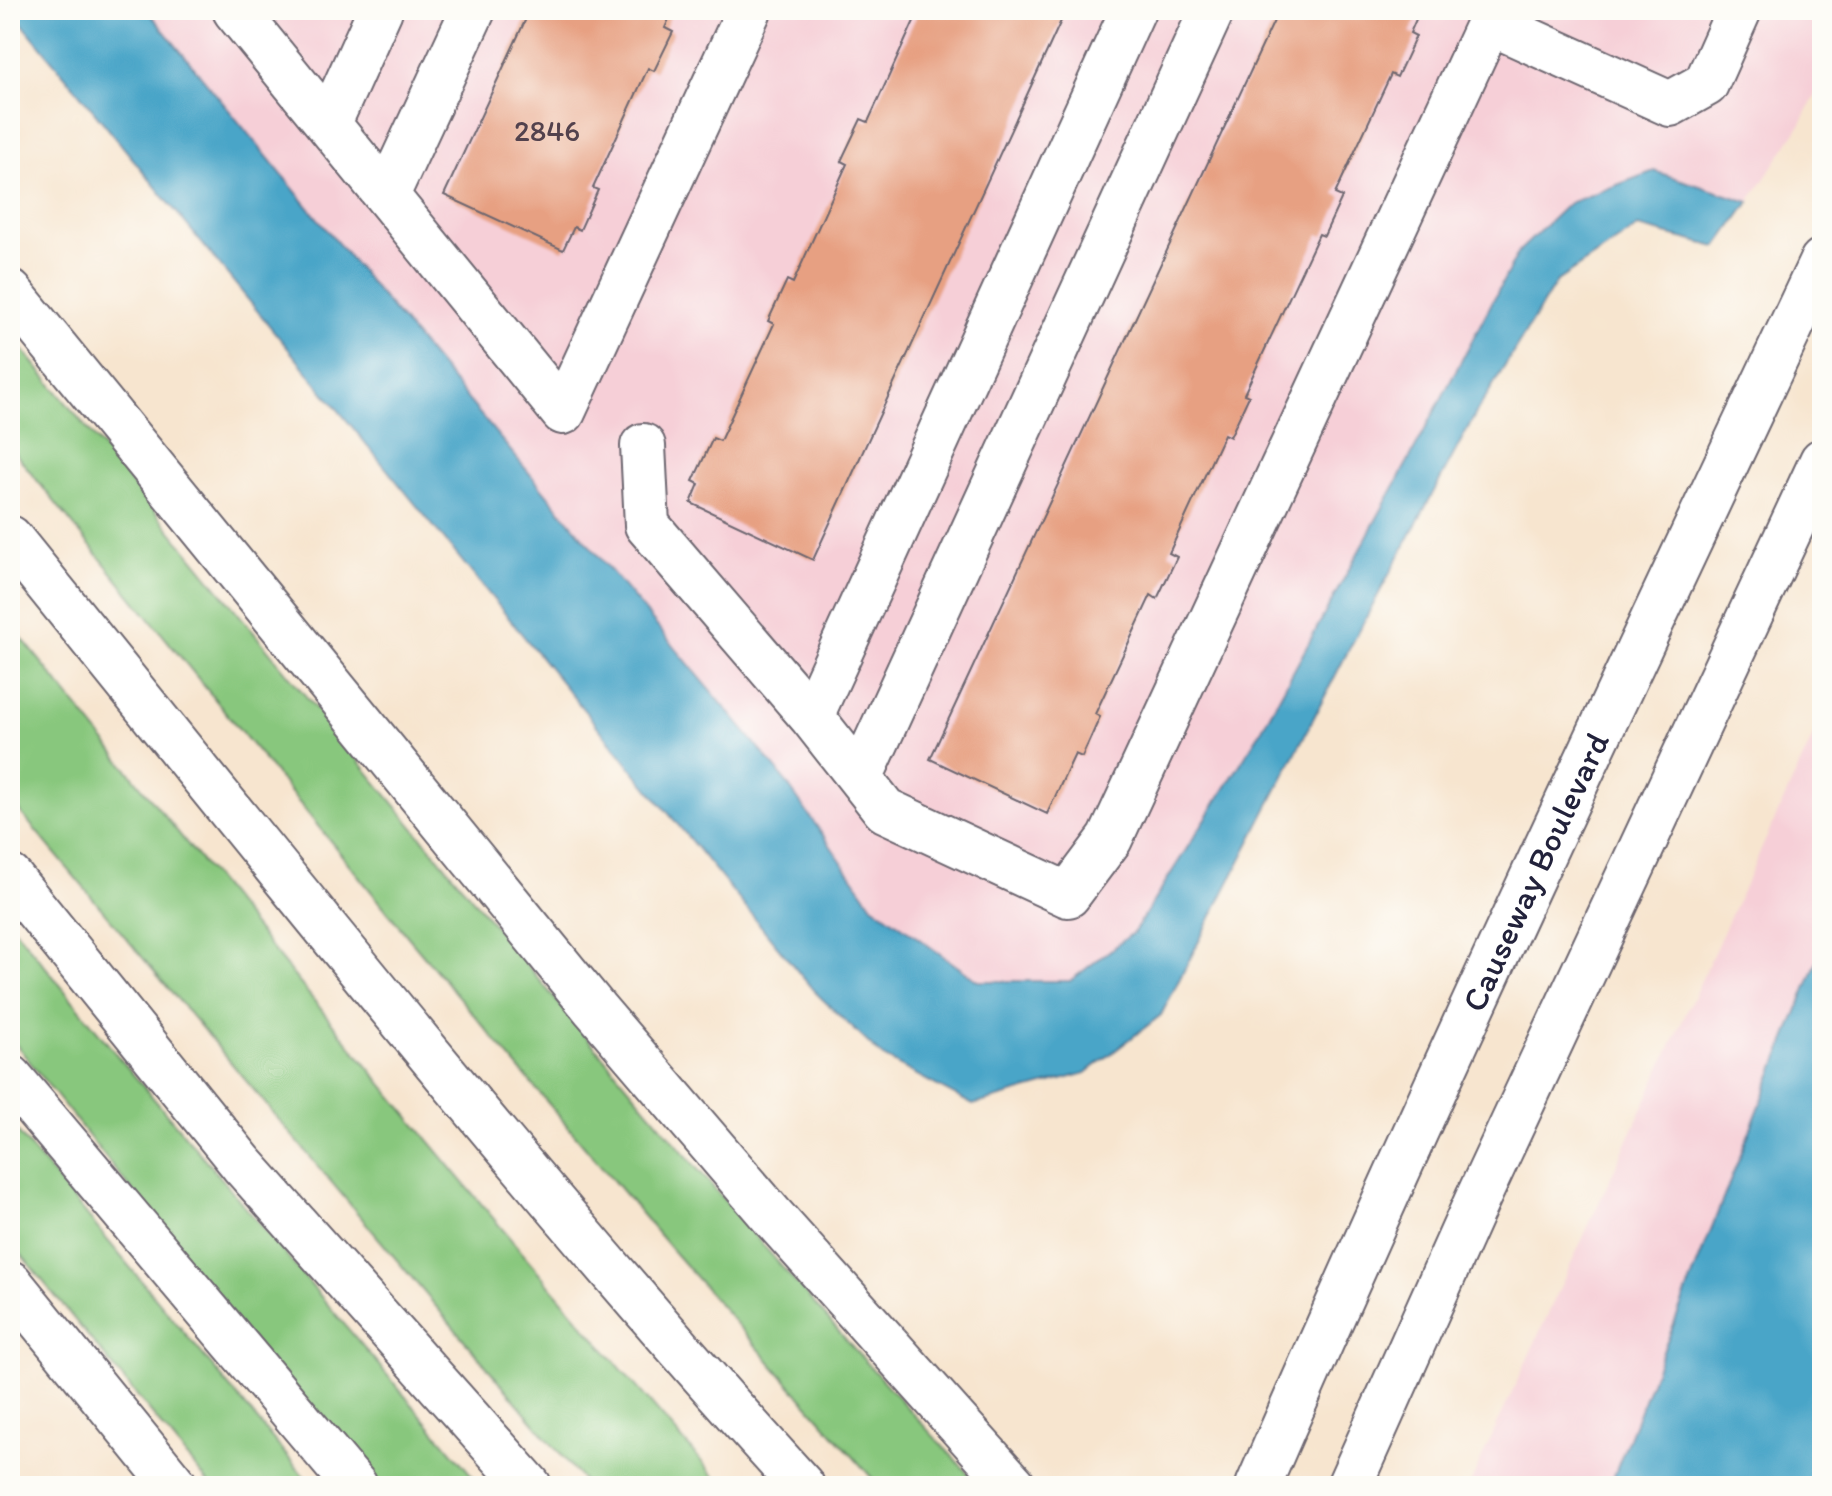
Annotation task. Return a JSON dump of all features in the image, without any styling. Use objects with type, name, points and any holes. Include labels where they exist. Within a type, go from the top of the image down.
[{"type":"main road","points":[[329,123],[380,10]]},
{"type":"main road","points":[[387,195],[473,10]]},
{"type":"main road","points":[[256,21],[329,123],[563,412],[749,10]]},
{"type":"main road","points":[[811,716],[1133,10]]},
{"type":"main road","points":[[860,778],[1212,10]]},
{"type":"main road","points":[[643,446],[647,525],[811,716],[885,810],[1068,895],[1110,839],[1492,16],[1670,104],[1706,84],[1739,10]]},
{"type":"main road","name":"Causeway Boulevard","points":[[1258,1486],[1338,1303],[1660,604],[1822,261]]},
{"type":"main road","points":[[10,292],[595,1009],[772,1216],[1014,1486]]},
{"type":"main road","points":[[1349,1486],[1478,1198],[1822,461]]},
{"type":"main road","points":[[10,538],[472,1107],[802,1486]]},
{"type":"main road","points":[[10,877],[242,1164],[529,1486]]},
{"type":"main road","points":[[10,1077],[355,1486]]},
{"type":"main road","points":[[10,1283],[175,1486]]},
{"type":"shaded area","points":[[148,10],[1822,10],[1822,80],[1801,124],[1749,202],[1654,171],[1519,251],[1258,736],[1134,932],[1070,981],[978,981],[872,905],[778,771],[373,286]]},
{"type":"shaded area","points":[[1822,717],[1822,1486],[1469,1486]]},
{"type":"green space","points":[[10,334],[380,787],[679,1146],[857,1352],[980,1486],[879,1486],[671,1249],[409,938],[10,447]]},
{"type":"green space","points":[[10,623],[450,1167],[723,1486],[587,1486],[10,800]]},
{"type":"green space","points":[[10,923],[116,1054],[481,1486],[375,1486],[274,1370],[10,1037]]},
{"type":"green space","points":[[10,1123],[312,1486],[211,1486],[10,1241]]},
{"type":"water","points":[[11,10],[147,10],[778,771],[872,905],[978,981],[1070,981],[1134,932],[1258,736],[1519,251],[1569,203],[1654,171],[1749,202],[1717,247],[1638,227],[1557,281],[1476,413],[1348,651],[1161,1015],[1086,1073],[973,1105],[883,1057],[814,991]]},
{"type":"water","points":[[1822,948],[1822,1406],[1818,1415],[1822,1422],[1822,1486],[1610,1486]]},
{"type":"building","points":[[530,10],[673,10],[665,28],[673,32],[654,71],[648,68],[593,188],[598,190],[580,230],[574,227],[563,250],[444,195]]},
{"type":"building","points":[[919,10],[1066,10],[813,560],[691,503],[699,484],[693,481],[713,438],[720,441],[774,324],[768,321],[787,280],[793,283],[847,164],[841,161],[861,119],[868,122]]},
{"type":"building","points":[[1279,10],[1420,10],[1410,33],[1416,36],[1397,77],[1391,74],[1335,194],[1342,197],[1324,236],[1319,234],[1244,394],[1249,396],[1230,437],[1224,434],[1169,553],[1177,557],[1157,599],[1151,595],[1095,714],[1100,717],[1082,757],[1075,754],[1047,814],[930,759]]}]
